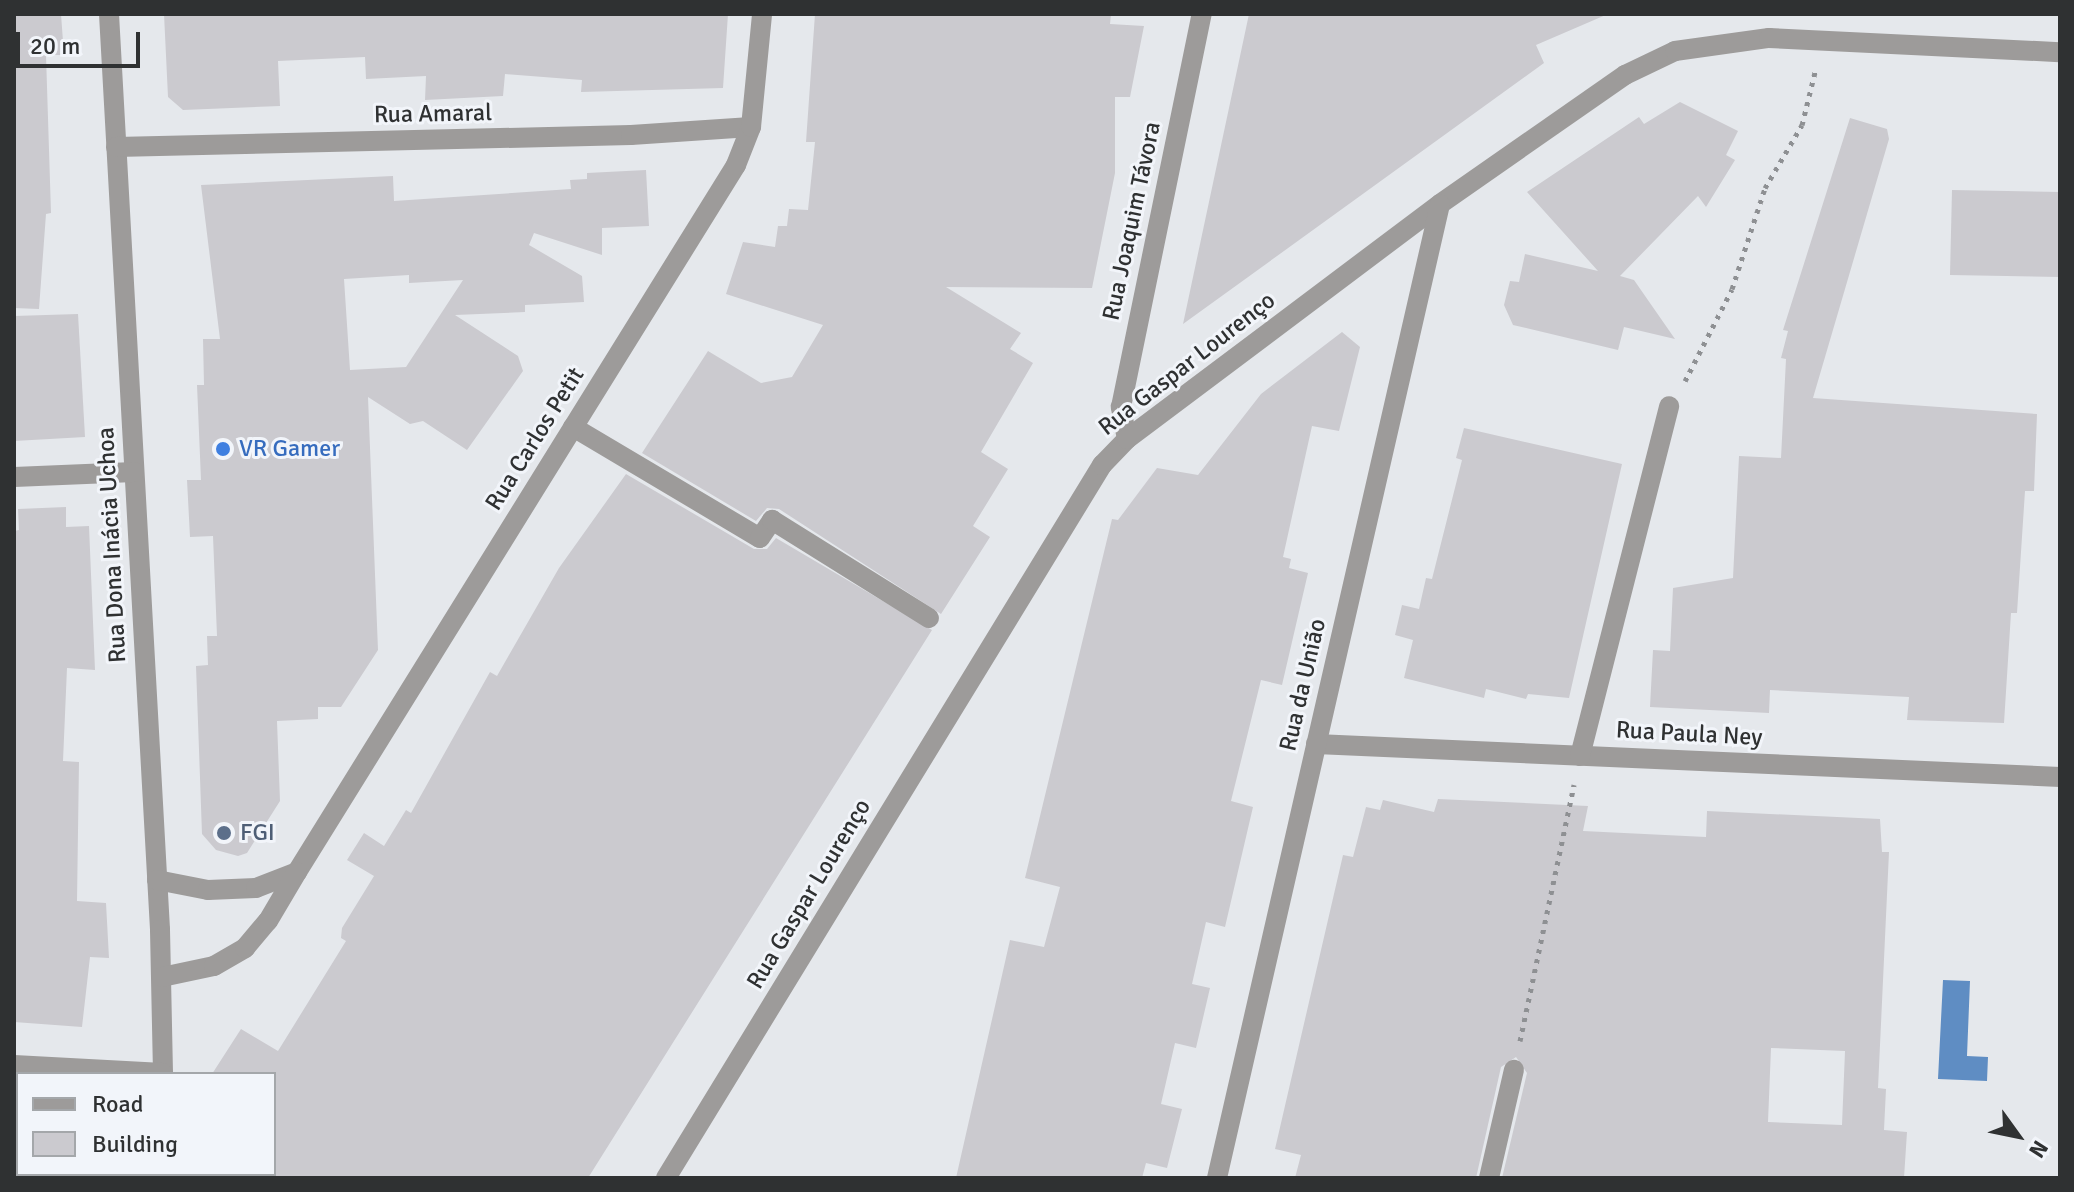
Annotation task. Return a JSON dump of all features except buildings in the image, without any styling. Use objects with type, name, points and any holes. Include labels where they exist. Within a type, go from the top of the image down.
[{"type":"street","name":"Rua Dona Inácia Uchoa","points":[[109,14],[162,977],[163,1072]]},
{"type":"street","name":"Rua Carlos Petit","points":[[162,977],[214,966],[245,948],[297,872],[736,165],[751,127],[762,14]]},
{"type":"street","name":"Rua Joaquim Távora","points":[[1127,439],[1121,407],[1202,14]]},
{"type":"street","name":"Rua Gaspar Lourenço","points":[[666,1178],[1102,465],[1127,439],[1440,204],[1625,75],[1675,51],[1725,41],[1823,39],[2060,52]]},
{"type":"street","name":"Rua Amaral","points":[[116,147],[631,135],[751,127]]},
{"type":"street","name":"Rua da União","points":[[1217,1178],[1440,204]]},
{"type":"street","points":[[1580,756],[1669,406]]},
{"type":"street","points":[[573,427],[760,538],[772,520],[929,618]]},
{"type":"street","points":[[14,477],[134,472]]},
{"type":"street","name":"Rua Paula Ney","points":[[1316,744],[2060,777]]},
{"type":"street","points":[[157,880],[208,890],[256,888],[297,872]]},
{"type":"street","points":[[14,1065],[130,1072]]},
{"type":"street","points":[[1489,1178],[1514,1070]]},
{"type":"path","points":[[1669,406],[1706,346],[1751,239],[1765,188],[1802,125],[1823,39]]},
{"type":"path","points":[[1514,1070],[1580,756]]},
{"type":"water","points":[[1943,980],[1970,981],[1967,1056],[1988,1057],[1987,1081],[1938,1079]]},
{"type":"place","name":"VR Gamer","points":[[223,449]]},
{"type":"place","name":"FGI","points":[[224,833]]}]
